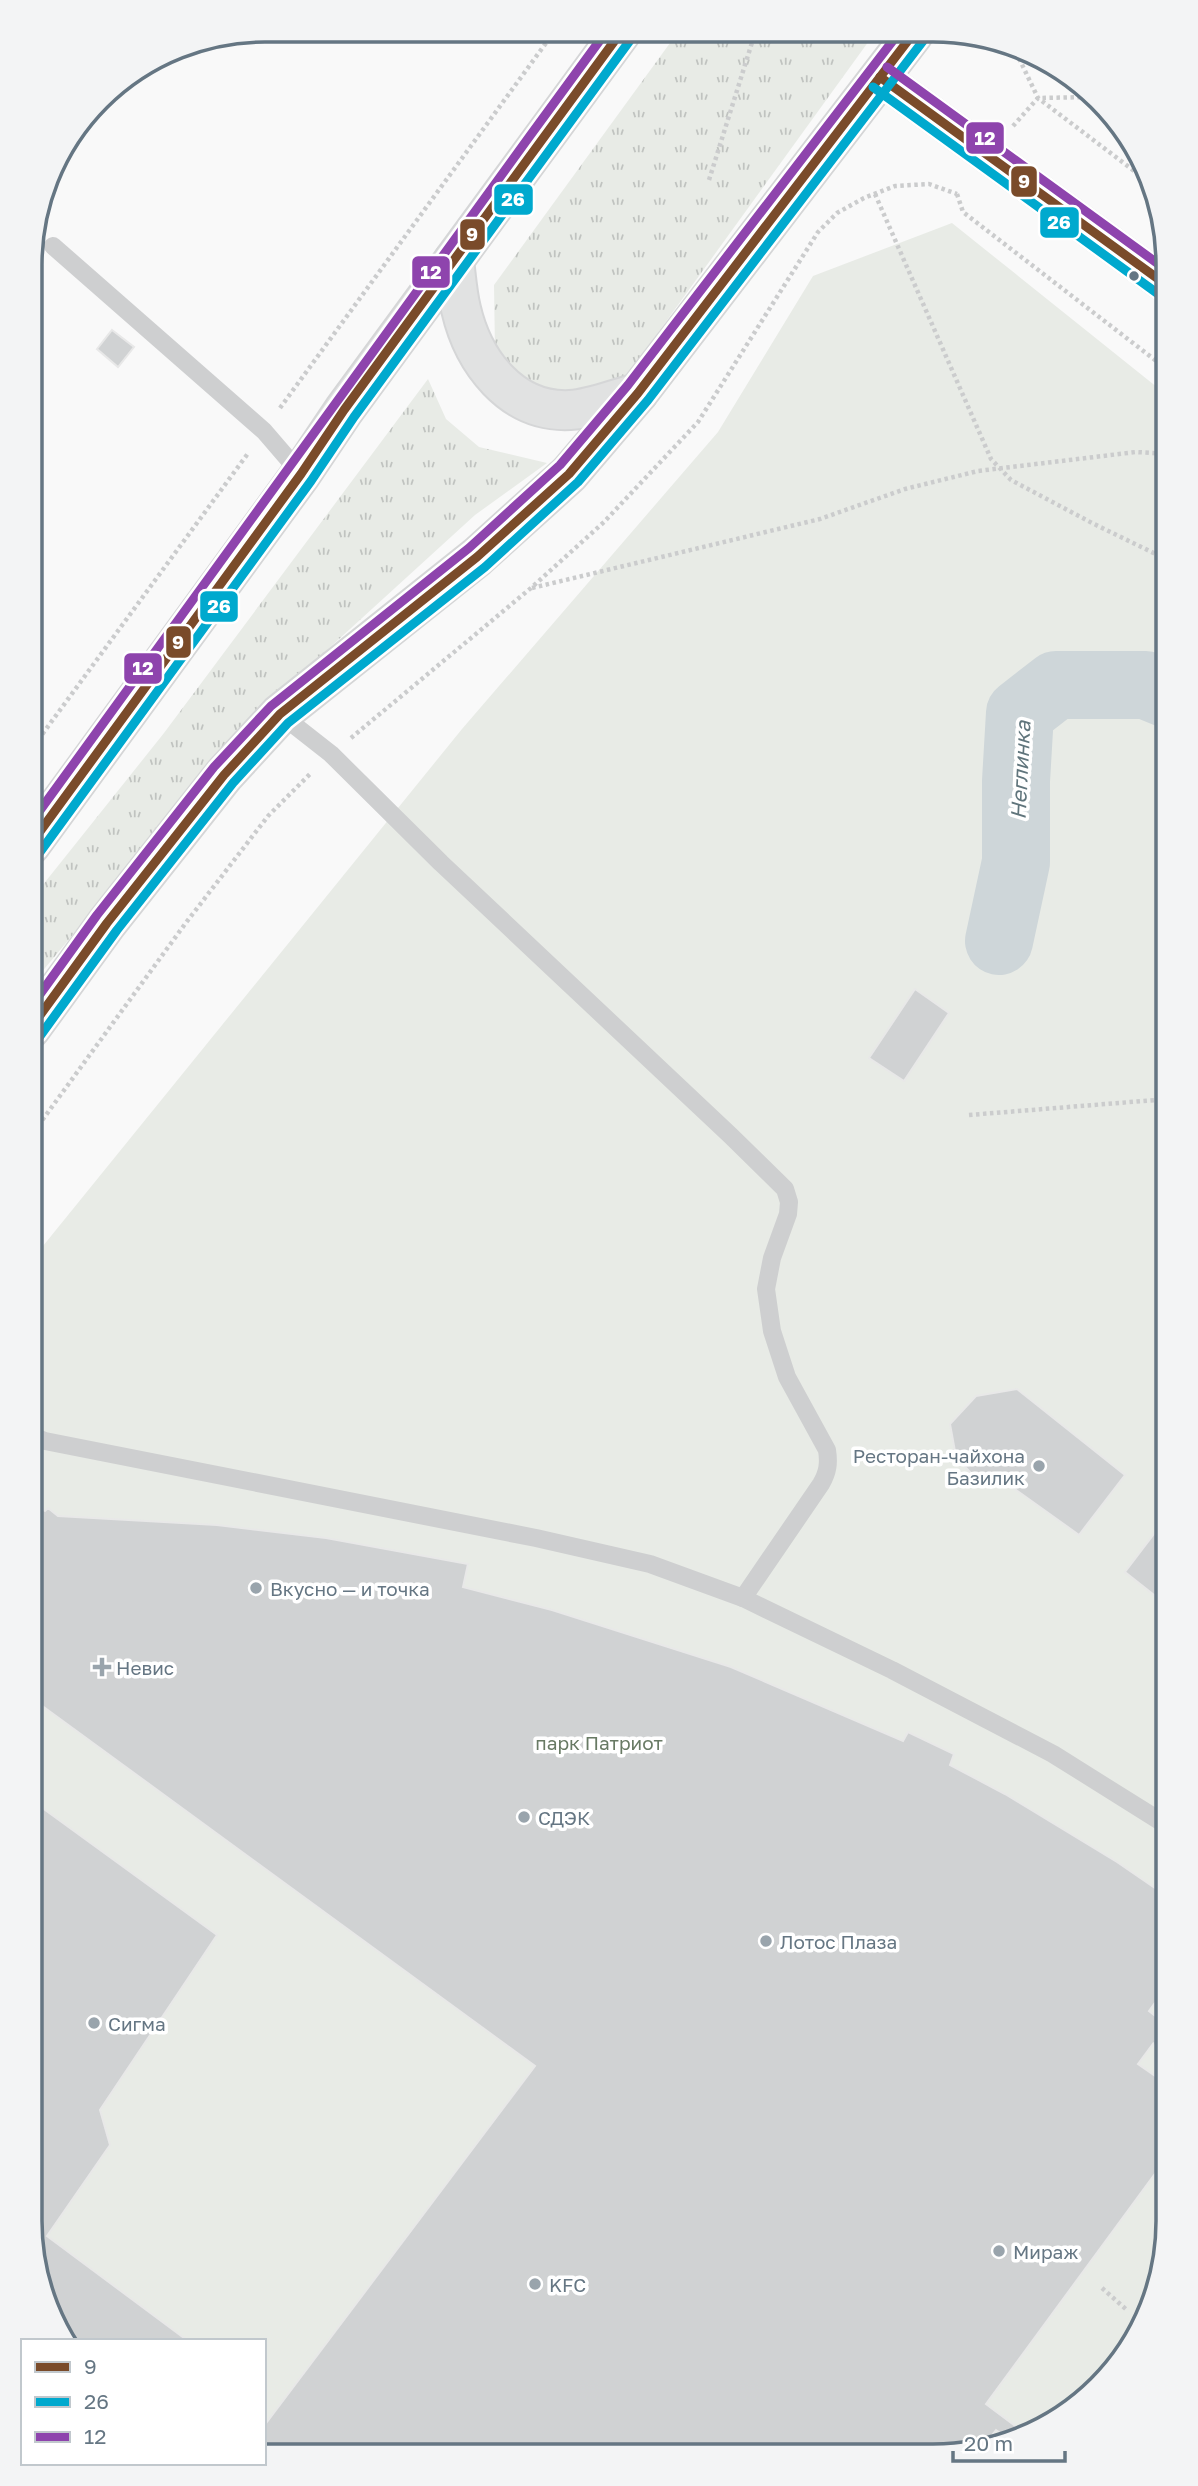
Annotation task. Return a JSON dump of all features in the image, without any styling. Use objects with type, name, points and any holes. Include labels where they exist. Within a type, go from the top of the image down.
[{"type":"main road","points":[[42,829],[614,42]]},
{"type":"main road","points":[[42,1012],[140,880],[224,775],[280,714],[477,557],[569,474],[638,393],[907,42]]},
{"type":"main road","points":[[454,260],[461,309],[471,341],[484,366],[508,391],[539,408],[571,410],[638,393]]},
{"type":"street","points":[[880,76],[1156,277]]},
{"type":"lane","points":[[53,246],[264,431],[301,474]]},
{"type":"lane","points":[[280,714],[331,754],[441,863],[785,1189],[789,1202],[788,1214],[772,1258],[766,1289],[770,1317],[787,1377],[827,1450],[829,1462],[821,1485],[743,1598]]},
{"type":"lane","points":[[42,1440],[548,1541],[650,1564],[743,1598],[892,1670],[1053,1755],[1156,1819]]},
{"type":"path","points":[[42,735],[547,42]]},
{"type":"path","points":[[709,180],[752,42]]},
{"type":"path","points":[[1020,60],[1038,97],[1135,172]]},
{"type":"path","points":[[1038,97],[1080,97]]},
{"type":"path","points":[[42,1121],[185,924],[268,816],[331,754],[531,588],[604,522],[698,422],[818,232],[837,213],[895,186],[929,184],[957,194],[962,212],[1156,361]]},
{"type":"path","points":[[875,194],[991,458],[1011,480],[1156,553]]},
{"type":"path","points":[[531,588],[820,519],[905,489],[978,471],[1136,452],[1156,453]]},
{"type":"path","points":[[969,1115],[1156,1100]]},
{"type":"path","points":[[1102,2288],[1132,2314]]},
{"type":"green space","points":[[671,42],[868,42],[623,381],[559,403],[521,394],[495,352],[494,285]]},
{"type":"green space","name":"парк Патриот","points":[[952,223],[1156,386],[1156,2236],[1152,2265],[1144,2293],[1126,2333],[1101,2368],[1080,2389],[1032,2421],[1005,2432],[962,2442],[266,2444],[266,2339],[76,2339],[65,2320],[46,2265],[42,2221],[42,1247],[462,729],[718,432],[813,276]]},
{"type":"green space","points":[[428,379],[446,419],[479,447],[547,463],[475,515],[259,712],[42,972],[42,886],[164,733]]},
{"type":"building","points":[[112,330],[134,347],[118,367],[97,349]]},
{"type":"building","points":[[915,989],[949,1013],[904,1081],[869,1058]]},
{"type":"building","name":"Ресторан-чайхона Базилик","points":[[1017,1389],[1125,1475],[1079,1535],[998,1477],[981,1484],[956,1457],[950,1424],[976,1396]]},
{"type":"building","name":"Лотос Плаза","points":[[48,1508],[58,1516],[217,1525],[326,1538],[468,1564],[463,1587],[552,1610],[731,1667],[903,1741],[908,1732],[954,1754],[950,1765],[1005,1794],[1156,1889],[1156,2001],[1149,2011],[1156,2016],[1156,2040],[1138,2064],[1156,2077],[1156,2172],[986,2404],[1017,2427],[1001,2433],[996,2430],[991,2436],[933,2444],[266,2444],[266,2423],[535,2066],[42,1706],[42,1509],[45,1511]]},
{"type":"building","points":[[1156,1531],[1156,1597],[1125,1572]]},
{"type":"building","name":"Сигма","points":[[42,1808],[217,1935],[100,2110],[110,2145],[47,2236],[185,2339],[76,2339],[65,2320],[46,2265],[42,2221]]},
{"type":"waterway","name":"Неглинка","points":[[999,941],[1016,862],[1016,781],[1020,713],[1056,685],[1146,685],[1156,689]]},
{"type":"transit line","name":"12","points":[[42,808],[599,42]]},
{"type":"transit line","name":"9","points":[[42,829],[614,42]]},
{"type":"transit line","name":"26","points":[[42,849],[629,42]]},
{"type":"transit line","name":"12","points":[[42,991],[97,915],[214,767],[271,706],[469,548],[560,465],[628,385],[892,42]]},
{"type":"transit line","name":"9","points":[[42,1012],[107,923],[224,775],[280,714],[477,557],[569,474],[638,393],[907,42]]},
{"type":"transit line","name":"26","points":[[42,1033],[117,930],[233,783],[288,723],[485,567],[578,482],[648,400],[922,42]]},
{"type":"transit line","name":"12","points":[[887,67],[1156,262]]},
{"type":"transit line","name":"9","points":[[880,77],[1156,277]]},
{"type":"transit line","name":"26","points":[[873,87],[1156,292]]},
{"type":"place","name":"Ресторан-чайхона Базилик","points":[[1039,1466]]},
{"type":"place","name":"Вкусно — и точка","points":[[256,1588]]},
{"type":"place","name":"Невис","points":[[102,1667]]},
{"type":"place","name":"СДЭК","points":[[524,1817]]},
{"type":"place","name":"Лотос Плаза","points":[[766,1941]]},
{"type":"place","name":"Сигма","points":[[94,2023]]},
{"type":"place","name":"Мираж","points":[[999,2251]]},
{"type":"place","name":"KFC","points":[[535,2284]]}]
